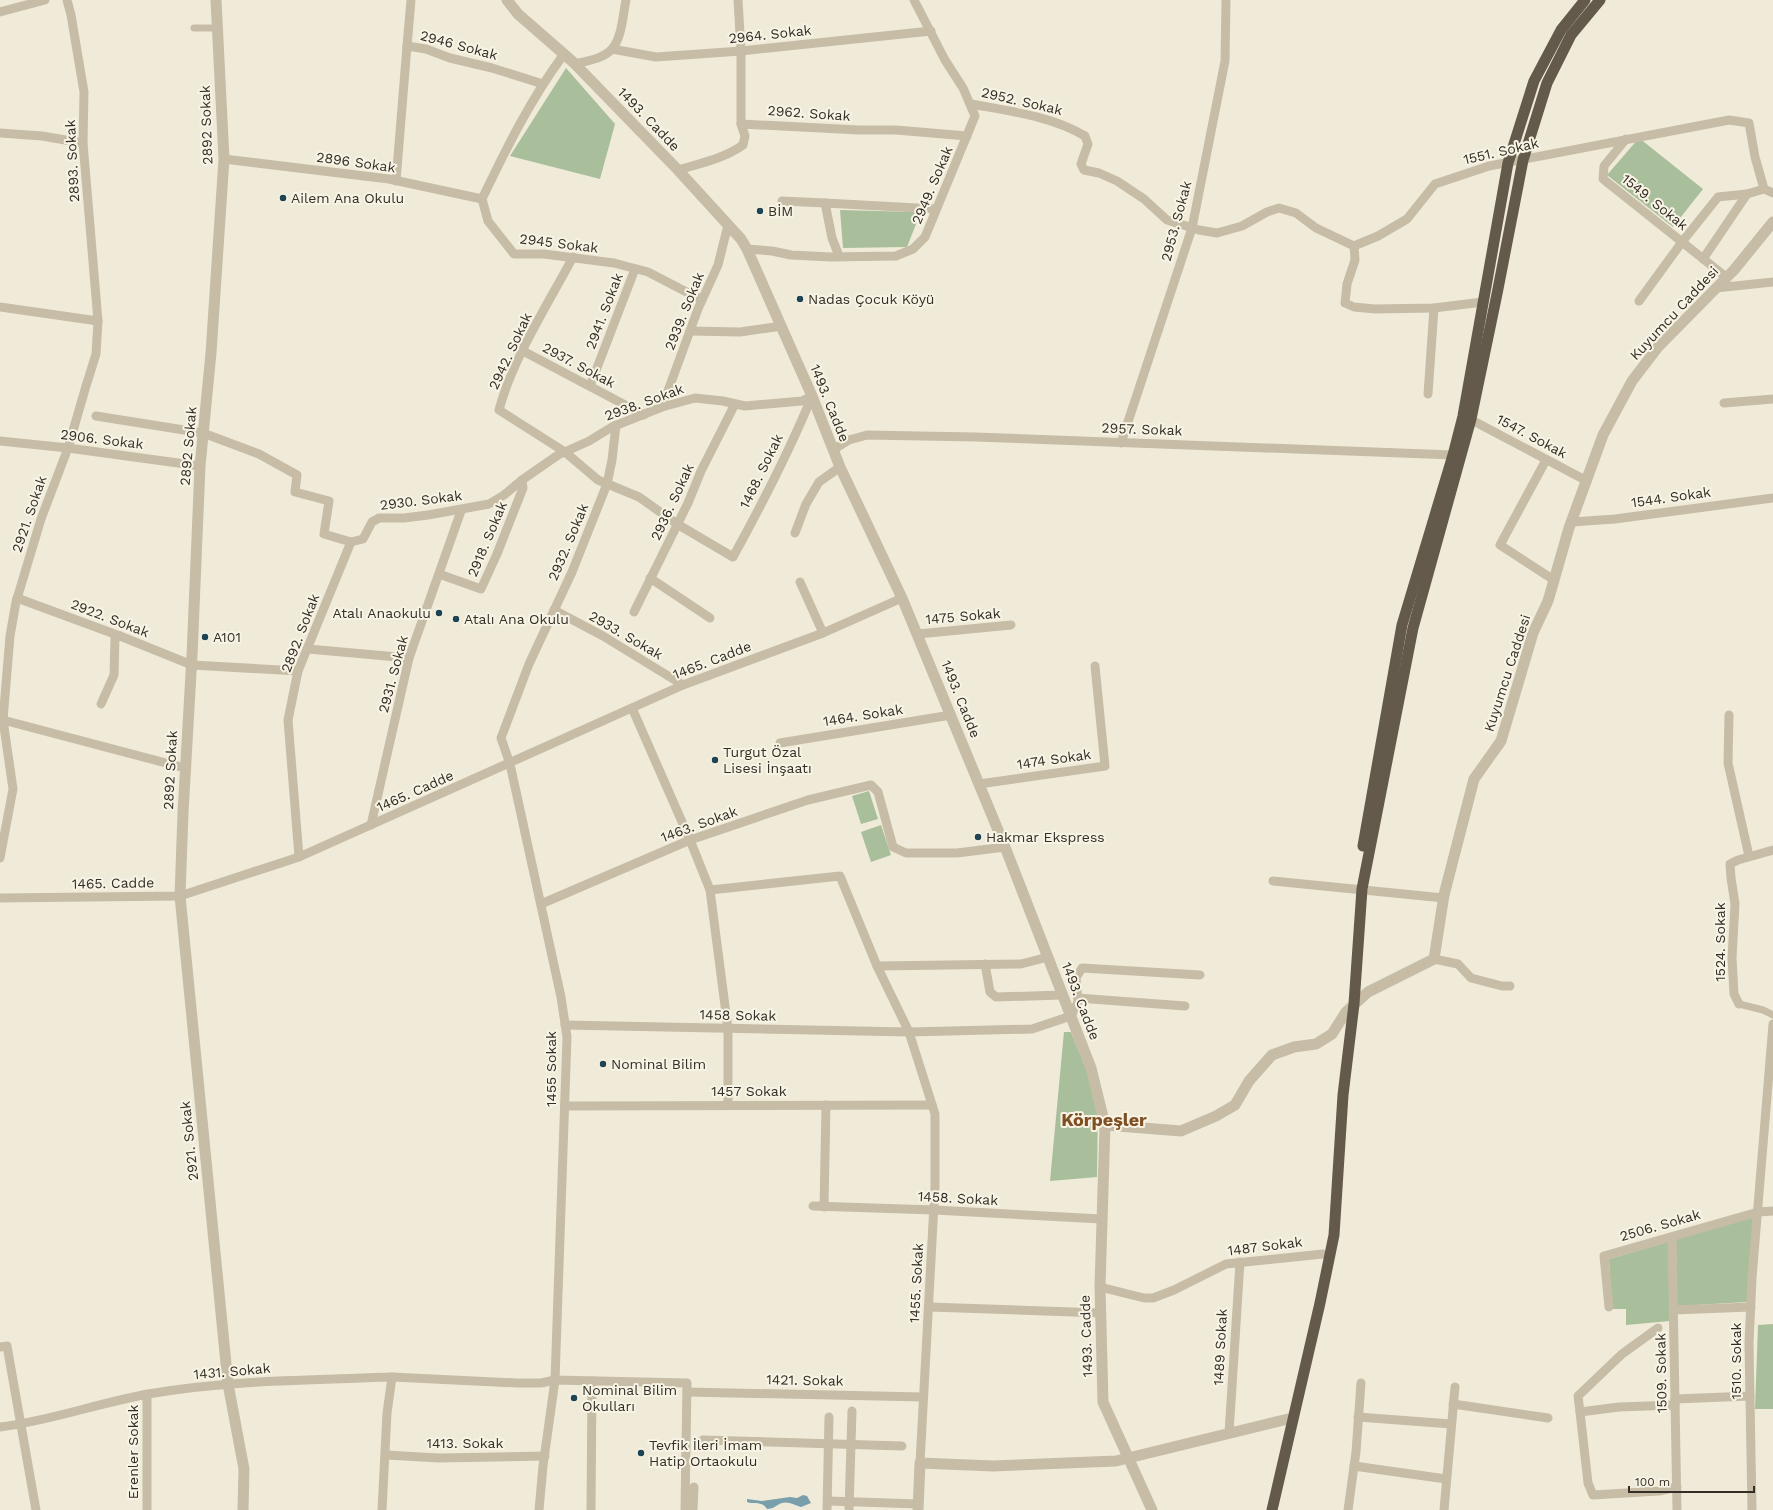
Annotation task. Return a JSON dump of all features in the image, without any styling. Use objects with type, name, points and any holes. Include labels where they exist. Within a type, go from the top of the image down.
[{"type":"highway","points":[[1264,1510],[1288,1419],[1326,1236],[1346,1012],[1359,889],[1402,625],[1453,455],[1467,418],[1483,302],[1508,163],[1534,81],[1561,30],[1585,0]]},
{"type":"highway","points":[[1272,1510],[1334,1236],[1343,1095],[1354,1004],[1359,889],[1413,628],[1498,294],[1523,160],[1547,82],[1571,35],[1600,0]]},
{"type":"street","points":[[0,12],[44,0]]},
{"type":"street","name":"2893. Sokak","points":[[67,0],[71,15],[84,92],[83,143],[98,321]]},
{"type":"street","name":"2892 Sokak","points":[[180,896],[185,768],[192,665],[200,466],[211,346],[224,159],[216,0]]},
{"type":"street","name":"1493. Cadde","points":[[507,0],[518,14],[564,54],[678,170],[741,239],[782,326],[840,467],[918,634],[1005,847],[1091,1068],[1105,1125],[1100,1287],[1103,1402],[1152,1510]]},
{"type":"street","points":[[574,64],[598,58],[612,49],[620,32],[626,0]]},
{"type":"street","points":[[678,170],[715,160],[732,153],[743,146],[744,136],[741,124],[741,51],[738,0]]},
{"type":"street","name":"2949. Sokak","points":[[747,249],[772,250],[791,255],[896,256],[913,249],[925,237],[975,116],[914,0]]},
{"type":"street","name":"2953. Sokak","points":[[1121,443],[1192,228],[1225,61],[1226,0]]},
{"type":"street","name":"2946 Sokak","points":[[411,2],[406,46],[426,49],[450,58],[492,68],[543,84]]},
{"type":"street","points":[[194,28],[218,28]]},
{"type":"street","name":"2964. Sokak","points":[[612,49],[656,57],[741,51],[931,31]]},
{"type":"street","points":[[396,181],[406,46]]},
{"type":"street","points":[[482,199],[516,128],[543,84],[564,54]]},
{"type":"street","name":"2952. Sokak","points":[[970,104],[1042,118],[1070,127],[1085,136],[1088,144],[1081,164],[1084,170],[1099,173],[1117,181],[1144,199],[1166,220],[1192,228],[1217,233],[1242,226],[1267,212],[1279,208],[1296,213],[1316,228],[1354,246]]},
{"type":"street","name":"1551. Sokak","points":[[1354,246],[1378,236],[1407,219],[1435,184],[1488,166],[1729,120],[1749,123],[1755,157],[1764,189]]},
{"type":"street","name":"2962. Sokak","points":[[741,124],[859,130],[896,130],[967,136]]},
{"type":"street","points":[[0,133],[42,136],[83,143]]},
{"type":"street","name":"1549. Sokak","points":[[1626,139],[1604,166],[1603,179],[1726,277]]},
{"type":"street","name":"2896 Sokak","points":[[224,159],[396,181],[482,199]]},
{"type":"street","points":[[1639,301],[1682,242],[1718,197],[1747,194],[1764,189],[1773,193]]},
{"type":"street","points":[[1703,259],[1747,194]]},
{"type":"street","name":"2945 Sokak","points":[[482,199],[488,221],[514,254],[544,254],[614,263],[648,272],[702,300]]},
{"type":"street","points":[[782,202],[936,209]]},
{"type":"street","points":[[825,203],[832,238],[839,256]]},
{"type":"street","name":"Kuyumcu Caddesi","points":[[1434,960],[1444,898],[1474,779],[1501,741],[1533,633],[1548,601],[1572,522],[1604,435],[1632,381],[1658,347],[1716,288],[1773,222]]},
{"type":"street","name":"2939. Sokak","points":[[662,407],[702,300],[718,265],[728,225]]},
{"type":"street","points":[[1354,246],[1355,260],[1347,284],[1344,303],[1354,308],[1434,308],[1483,302]]},
{"type":"street","name":"2942. Sokak","points":[[565,452],[499,410],[503,393],[523,351],[573,258]]},
{"type":"street","name":"2941. Sokak","points":[[590,386],[635,269]]},
{"type":"street","points":[[1716,288],[1773,282]]},
{"type":"street","points":[[0,307],[98,321]]},
{"type":"street","points":[[1428,394],[1434,308]]},
{"type":"street","name":"2921. Sokak","points":[[3,720],[4,647],[41,519],[68,448],[96,354],[98,321]]},
{"type":"street","points":[[690,331],[740,332],[782,326]]},
{"type":"street","name":"2937. Sokak","points":[[523,351],[644,415]]},
{"type":"street","name":"2938. Sokak","points":[[522,480],[558,455],[616,425],[662,407],[695,398],[723,401],[745,406],[802,401],[812,396]]},
{"type":"street","name":"1468. Sokak","points":[[677,524],[733,557],[752,522],[802,420],[812,396]]},
{"type":"street","points":[[1724,403],[1773,399]]},
{"type":"street","name":"2936. Sokak","points":[[634,612],[736,404]]},
{"type":"street","points":[[96,416],[203,432],[259,454],[297,475],[295,492],[329,501],[324,534],[351,542]]},
{"type":"street","name":"1547. Sokak","points":[[1467,418],[1587,482]]},
{"type":"street","name":"2932. Sokak","points":[[510,764],[501,738],[529,664],[572,572],[607,484],[612,460],[616,425]]},
{"type":"street","name":"2957. Sokak","points":[[833,450],[849,440],[867,435],[1453,455]]},
{"type":"street","name":"2906. Sokak","points":[[0,441],[68,448],[200,466]]},
{"type":"street","points":[[565,452],[598,480],[638,497],[677,524]]},
{"type":"street","points":[[1546,460],[1500,545],[1554,580]]},
{"type":"street","points":[[795,533],[806,504],[819,482],[840,467]]},
{"type":"street","name":"2930. Sokak","points":[[351,542],[363,539],[372,522],[379,518],[404,518],[461,510],[489,504],[504,495],[522,480]]},
{"type":"street","name":"2918. Sokak","points":[[439,574],[481,589],[497,554],[523,488],[522,480]]},
{"type":"street","name":"1544. Sokak","points":[[1572,522],[1615,519],[1773,498]]},
{"type":"street","name":"2931. Sokak","points":[[371,825],[410,658],[461,510]]},
{"type":"street","name":"2892. Sokak","points":[[299,856],[288,720],[298,671],[351,542]]},
{"type":"street","points":[[650,578],[710,618]]},
{"type":"street","points":[[800,582],[823,633]]},
{"type":"street","name":"2922. Sokak","points":[[17,598],[120,636],[192,665],[298,671]]},
{"type":"street","name":"1465. Cadde","points":[[0,898],[180,896],[299,856],[510,764],[683,685],[823,633],[902,598]]},
{"type":"street","name":"2933. Sokak","points":[[554,610],[603,636],[683,685]]},
{"type":"street","name":"1475 Sokak","points":[[918,634],[1011,625]]},
{"type":"street","points":[[101,704],[114,675],[115,637],[120,636]]},
{"type":"street","points":[[308,649],[410,658]]},
{"type":"street","name":"1474 Sokak","points":[[979,784],[1105,766],[1095,666]]},
{"type":"street","points":[[632,708],[690,840],[710,890],[728,1029],[728,1105]]},
{"type":"street","name":"1464. Sokak","points":[[780,743],[951,715]]},
{"type":"street","points":[[1730,715],[1728,763],[1749,856]]},
{"type":"street","points":[[0,858],[13,789],[3,720],[185,768]]},
{"type":"street","name":"1455 Sokak","points":[[510,764],[541,904],[567,1037],[555,1380],[545,1456]]},
{"type":"street","name":"1463. Sokak","points":[[541,904],[690,840],[808,800],[871,785],[878,792],[893,847],[906,853],[957,853],[1005,847]]},
{"type":"street","name":"1524. Sokak","points":[[1773,850],[1749,856],[1730,864],[1735,904],[1732,958],[1734,994],[1739,1004],[1763,1010],[1773,1015]]},
{"type":"street","name":"1455. Sokak","points":[[710,890],[840,876],[877,966],[909,1032],[935,1114],[936,1186],[920,1463]]},
{"type":"street","points":[[1273,881],[1444,898]]},
{"type":"street","name":"2921. Sokak","points":[[180,896],[228,1384],[244,1469],[243,1510]]},
{"type":"street","points":[[877,966],[1021,964],[1048,957]]},
{"type":"street","points":[[1105,1125],[1181,1131],[1216,1116],[1235,1105],[1250,1081],[1272,1055],[1294,1047],[1316,1044],[1332,1034],[1346,1012],[1368,992],[1434,960],[1458,964],[1471,978],[1502,986],[1510,986]]},
{"type":"street","points":[[985,964],[990,992],[996,997],[1062,995]]},
{"type":"street","points":[[1070,1016],[1078,1002],[1076,978],[1082,968],[1200,975]]},
{"type":"street","points":[[1078,998],[1185,1006]]},
{"type":"street","name":"1458 Sokak","points":[[565,1025],[909,1032],[1032,1029],[1070,1016]]},
{"type":"street","points":[[1758,1212],[1773,1024]]},
{"type":"street","points":[[824,1207],[826,1105]]},
{"type":"street","name":"1457 Sokak","points":[[565,1106],[932,1105]]},
{"type":"street","name":"1458. Sokak","points":[[813,1206],[934,1210],[1102,1219]]},
{"type":"street","name":"2506. Sokak","points":[[1609,1307],[1604,1256],[1758,1212],[1773,1211]]},
{"type":"street","name":"1510. Sokak","points":[[1752,1510],[1749,1343],[1758,1212]]},
{"type":"street","name":"1509. Sokak","points":[[1672,1237],[1677,1510]]},
{"type":"street","name":"1487 Sokak","points":[[1100,1287],[1144,1298],[1153,1298],[1174,1290],[1226,1264],[1323,1254]]},
{"type":"street","name":"1489 Sokak","points":[[1229,1433],[1240,1262]]},
{"type":"street","points":[[928,1307],[1101,1313]]},
{"type":"street","points":[[1674,1310],[1751,1307]]},
{"type":"street","points":[[1658,1328],[1622,1354],[1578,1396],[1588,1483],[1593,1495],[1659,1491],[1677,1487]]},
{"type":"street","points":[[3,1347],[22,1424],[36,1510]]},
{"type":"street","points":[[382,1510],[387,1413],[392,1376]]},
{"type":"street","name":"1431. Sokak","points":[[0,1427],[22,1424],[106,1403],[147,1395],[228,1384],[392,1376],[517,1383],[541,1383],[555,1380]]},
{"type":"street","name":"1421. Sokak","points":[[555,1380],[924,1397]]},
{"type":"street","points":[[591,1510],[592,1381]]},
{"type":"street","points":[[1348,1510],[1354,1466],[1361,1383]]},
{"type":"street","points":[[685,1510],[687,1387]]},
{"type":"street","points":[[1444,1510],[1455,1388]]},
{"type":"street","name":"Erenler Sokak","points":[[147,1395],[147,1510]]},
{"type":"street","points":[[1580,1412],[1619,1407],[1750,1396]]},
{"type":"street","points":[[1453,1404],[1548,1418]]},
{"type":"street","points":[[849,1506],[852,1411]]},
{"type":"street","points":[[829,1417],[831,1505],[918,1507],[920,1463],[993,1466],[1116,1461],[1288,1419]]},
{"type":"street","points":[[1358,1417],[1451,1424]]},
{"type":"street","points":[[703,1440],[902,1446]]},
{"type":"street","name":"1413. Sokak","points":[[386,1455],[438,1458],[545,1456]]},
{"type":"street","points":[[539,1510],[540,1490],[545,1456]]},
{"type":"street","points":[[1354,1466],[1446,1479]]},
{"type":"street","points":[[693,1510],[694,1487]]},
{"type":"green space","points":[[566,68],[615,124],[600,179],[510,156]]},
{"type":"green space","points":[[1639,138],[1703,189],[1673,227],[1607,175]]},
{"type":"green space","points":[[840,210],[916,212],[918,219],[907,247],[843,248]]},
{"type":"green space","points":[[869,791],[878,819],[861,824],[852,796]]},
{"type":"green space","points":[[881,825],[891,855],[871,862],[861,832]]},
{"type":"green space","points":[[1064,1032],[1071,1032],[1086,1069],[1098,1108],[1097,1177],[1050,1181]]},
{"type":"green space","points":[[1754,1217],[1748,1302],[1677,1306],[1676,1239]]},
{"type":"green space","points":[[1668,1242],[1670,1321],[1626,1325],[1626,1309],[1612,1309],[1609,1259]]},
{"type":"green space","points":[[1773,1324],[1773,1409],[1755,1409],[1758,1325]]},
{"type":"water","points":[[803,1495],[807,1496],[811,1503],[801,1507],[787,1502],[767,1509],[765,1506],[760,1504],[747,1502],[747,1499],[762,1501],[790,1497],[797,1498]]},
{"type":"place","name":"Ailem Ana Okulu","points":[[283,198]]},
{"type":"place","name":"BİM","points":[[760,211]]},
{"type":"place","name":"Nadas Çocuk Köyü","points":[[800,299]]},
{"type":"place","name":"Atalı Anaokulu","points":[[439,613]]},
{"type":"place","name":"Atalı Ana Okulu","points":[[456,619]]},
{"type":"place","name":"A101","points":[[205,637]]},
{"type":"place","name":"Turgut Özal Lisesi İnşaatı","points":[[715,760]]},
{"type":"place","name":"Hakmar Ekspress","points":[[978,837]]},
{"type":"place","name":"Nominal Bilim","points":[[603,1064]]},
{"type":"place","name":"Nominal Bilim Okulları","points":[[574,1398]]},
{"type":"place","name":"Tevfik İleri İmam Hatip Ortaokulu","points":[[641,1453]]},
{"type":"district","name":"Körpeşler","points":[[1104,1120]]}]
